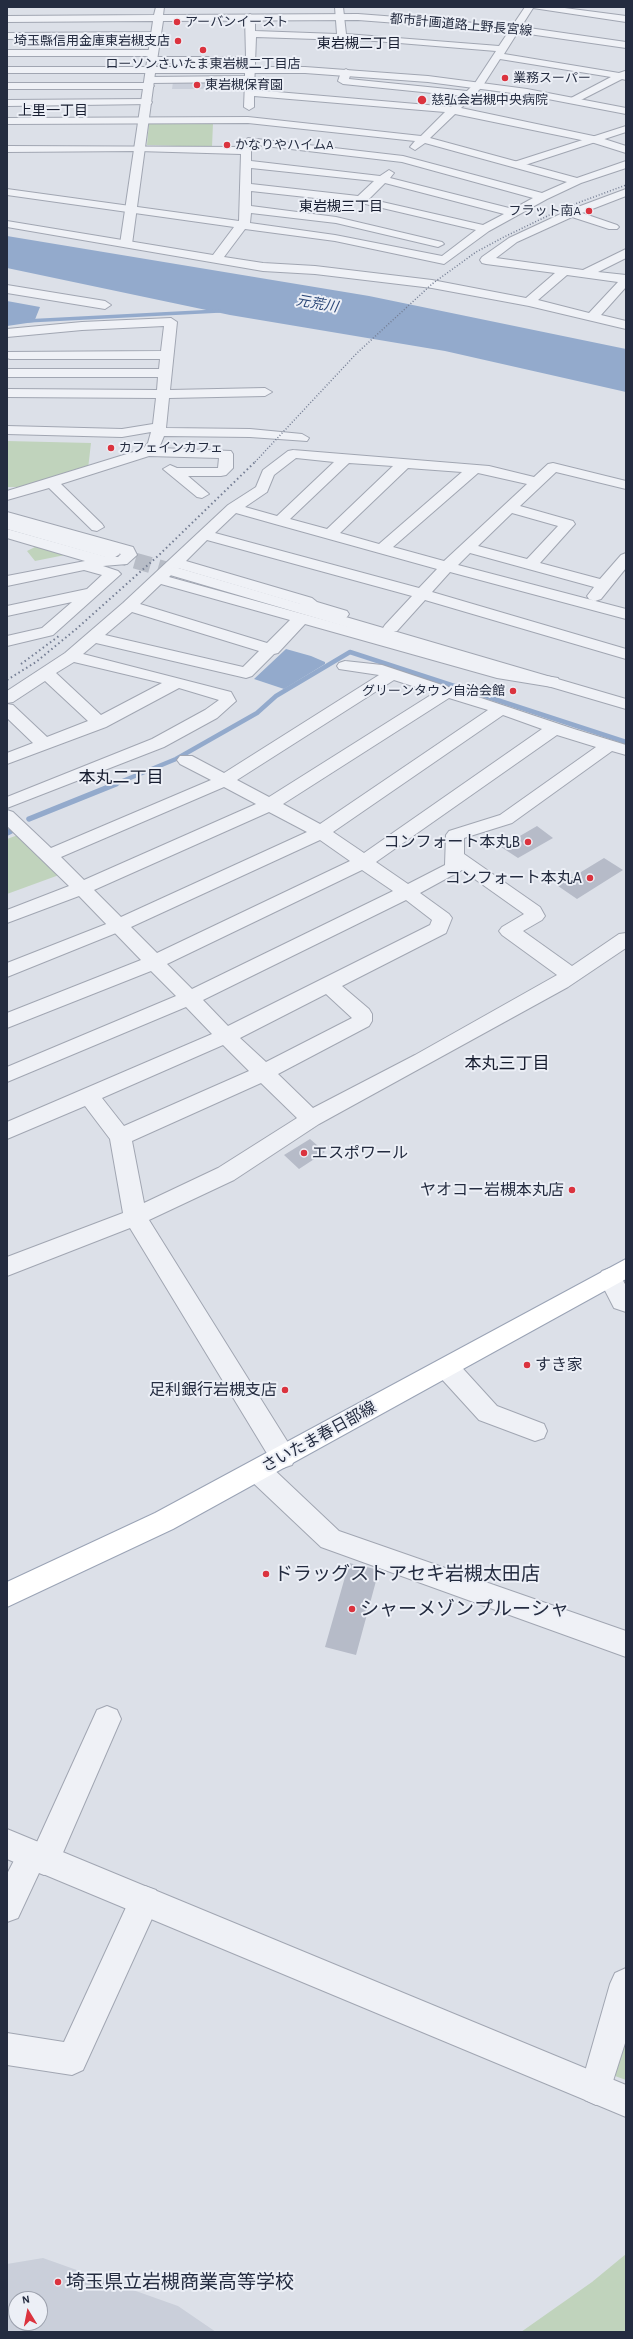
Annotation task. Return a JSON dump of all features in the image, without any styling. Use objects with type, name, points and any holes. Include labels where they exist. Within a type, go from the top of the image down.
[{"type":"main road","name":"さいたま春日部線","points":[[7,1595],[164,1521],[447,1368],[618,1273]]},
{"type":"street","points":[[126,244],[138,148],[147,102],[160,7]]},
{"type":"street","points":[[339,7],[342,37]]},
{"type":"street","points":[[361,200],[479,85],[529,7]]},
{"type":"street","points":[[537,7],[626,19]]},
{"type":"street","points":[[216,259],[243,225],[247,186],[246,164],[250,93],[250,17]]},
{"type":"street","name":"都市計画道路上野長宮線","points":[[7,19],[341,17],[414,20],[515,29],[626,45]]},
{"type":"street","points":[[251,34],[342,37],[500,52],[625,75]]},
{"type":"street","points":[[7,36],[157,35]]},
{"type":"street","points":[[7,53],[151,70]]},
{"type":"street","points":[[7,86],[151,70],[250,69]]},
{"type":"street","points":[[7,70],[250,69],[346,72],[479,85],[575,100],[626,111]]},
{"type":"street","points":[[346,72],[343,81],[470,94]]},
{"type":"street","points":[[575,100],[625,75]]},
{"type":"street","points":[[250,93],[453,110],[594,140],[626,150]]},
{"type":"street","points":[[7,103],[147,102]]},
{"type":"street","points":[[216,142],[217,120]]},
{"type":"street","points":[[7,121],[248,120],[423,139],[577,181]]},
{"type":"street","points":[[518,164],[626,129]]},
{"type":"street","points":[[7,148],[138,148],[216,142],[404,159],[543,197]]},
{"type":"street","points":[[246,164],[382,179],[514,212]]},
{"type":"street","points":[[7,192],[335,238],[444,260],[485,229],[514,212],[577,181],[626,164]]},
{"type":"street","points":[[247,186],[361,200],[485,229]]},
{"type":"street","points":[[626,192],[571,213],[513,240],[486,260],[626,279]]},
{"type":"street","points":[[245,209],[336,220],[459,249]]},
{"type":"street","points":[[571,213],[613,227]]},
{"type":"street","points":[[7,224],[263,267],[315,270],[426,283],[529,302],[626,325]]},
{"type":"street","points":[[586,273],[626,253]]},
{"type":"street","points":[[529,302],[564,270]]},
{"type":"street","points":[[593,316],[626,279]]},
{"type":"street","points":[[7,289],[105,305]]},
{"type":"street","points":[[148,452],[155,444],[158,429],[164,373],[168,355],[171,322],[82,326],[10,333],[8,360],[76,349],[168,355]]},
{"type":"street","points":[[82,326],[79,338],[102,338]]},
{"type":"street","points":[[155,338],[170,338]]},
{"type":"street","points":[[7,373],[164,373]]},
{"type":"street","points":[[7,393],[265,392]]},
{"type":"street","points":[[7,430],[122,434],[158,429],[250,433],[302,438]]},
{"type":"street","points":[[148,452],[202,494]]},
{"type":"street","points":[[7,496],[148,452],[226,454],[226,468],[221,472],[174,472]]},
{"type":"street","points":[[7,698],[71,656],[159,579],[175,568],[205,535],[233,508],[262,489],[268,473],[293,454],[344,460],[489,470],[538,482]]},
{"type":"street","points":[[280,521],[344,460]]},
{"type":"street","points":[[330,534],[404,464]]},
{"type":"street","points":[[391,628],[447,566],[553,467],[626,485]]},
{"type":"street","points":[[382,548],[474,469]]},
{"type":"street","points":[[50,482],[97,527]]},
{"type":"street","points":[[233,508],[590,603],[626,614]]},
{"type":"street","points":[[510,508],[568,524],[530,565]]},
{"type":"street","points":[[7,516],[128,550],[129,555],[122,561],[106,562],[7,533]]},
{"type":"street","points":[[7,524],[112,554]]},
{"type":"street","points":[[205,535],[422,594],[626,654]]},
{"type":"street","points":[[467,548],[604,585]]},
{"type":"street","points":[[590,603],[626,558]]},
{"type":"street","points":[[7,581],[85,565],[113,574],[46,632],[7,641]]},
{"type":"street","points":[[175,568],[512,662],[535,678]]},
{"type":"street","points":[[175,568],[535,678],[626,704]]},
{"type":"street","points":[[159,579],[497,673],[552,682]]},
{"type":"street","points":[[7,612],[91,593]]},
{"type":"street","points":[[129,606],[272,650]]},
{"type":"street","points":[[93,637],[246,673],[272,650],[301,619]]},
{"type":"street","points":[[7,803],[158,744],[211,714],[228,702],[225,696],[177,682],[71,656]]},
{"type":"street","points":[[345,666],[376,668],[447,692],[501,708],[555,728],[618,747]]},
{"type":"street","points":[[46,673],[100,723]]},
{"type":"street","points":[[49,855],[224,781],[392,674]]},
{"type":"street","points":[[7,759],[100,723],[122,713],[177,682]]},
{"type":"street","points":[[7,917],[82,888],[269,805],[447,692]]},
{"type":"street","points":[[7,970],[119,925],[321,832],[501,708]]},
{"type":"street","points":[[7,709],[45,745]]},
{"type":"street","points":[[7,1021],[155,962],[365,861],[555,728]]},
{"type":"street","points":[[425,819],[454,835],[506,819],[618,747]]},
{"type":"street","points":[[7,1131],[226,1036],[439,929],[442,918],[365,861],[321,832],[186,760]]},
{"type":"street","points":[[7,816],[49,855],[226,1036],[311,1119]]},
{"type":"street","points":[[7,1075],[190,998],[454,868],[454,835]]},
{"type":"street","points":[[454,856],[533,911],[535,916],[510,931],[571,975]]},
{"type":"street","points":[[7,1267],[136,1217],[226,1174],[311,1119],[422,1060],[571,975],[626,939]]},
{"type":"street","points":[[120,1137],[263,1073],[362,1021],[362,1014],[328,985]]},
{"type":"street","points":[[89,1096],[120,1137],[136,1217],[283,1457]]},
{"type":"street","points":[[618,1273],[622,1301],[626,1303]]},
{"type":"street","points":[[447,1368],[488,1413],[535,1431]]},
{"type":"street","points":[[258,1471],[330,1539],[626,1644]]},
{"type":"street","points":[[7,1907],[28,1853],[107,1719]]},
{"type":"street","points":[[28,1853],[626,2101]]},
{"type":"street","points":[[7,2049],[72,2059],[145,1901]]},
{"type":"street","points":[[596,2089],[626,1984]]},
{"type":"shaded area","name":"東岩槻保育園","points":[[173,82],[223,82],[222,89],[172,89]]},
{"type":"shaded area","name":"埼玉県立岩槻商業高等学校","points":[[43,2258],[178,2306],[216,2332],[7,2332],[7,2264]]},
{"type":"green space","points":[[149,123],[213,123],[212,147],[147,145]]},
{"type":"green space","points":[[7,441],[91,443],[88,469],[28,487],[7,487]]},
{"type":"green space","points":[[37,546],[65,555],[35,561],[27,551]]},
{"type":"green space","points":[[18,835],[59,875],[7,894],[7,839]]},
{"type":"green space","points":[[626,2037],[626,2080],[615,2076]]},
{"type":"green space","points":[[626,2254],[626,2332],[521,2332],[592,2282]]},
{"type":"water","name":"元荒川","points":[[7,236],[369,296],[626,349],[626,392],[445,351],[230,315],[7,268]]},
{"type":"water","points":[[7,301],[40,307],[34,322],[7,326]]},
{"type":"water","points":[[286,649],[311,656],[325,662],[325,664],[284,689],[254,679]]},
{"type":"building","name":"コンフォート本丸B","points":[[537,826],[553,838],[518,858],[501,847]]},
{"type":"building","name":"コンフォート本丸A","points":[[604,858],[623,870],[577,899],[558,886]]},
{"type":"building","name":"エスポワール","points":[[310,1139],[325,1152],[299,1169],[284,1155]]},
{"type":"building","name":"シャーメゾンプルーシャ","points":[[349,1563],[379,1570],[356,1655],[325,1647]]},
{"type":"waterway","points":[[26,321],[219,311]]},
{"type":"waterway","points":[[113,785],[176,759],[257,713],[276,696],[350,652],[626,742]]},
{"type":"waterway","points":[[29,819],[116,784]]},
{"type":"waterway","points":[[7,833],[11,831]]},
{"type":"tunnel","points":[[112,554],[175,572]]},
{"type":"railway","points":[[255,462],[357,353],[432,284],[476,252],[504,237],[564,208],[626,185]]},
{"type":"railway","points":[[7,680],[36,662],[75,630],[159,555],[255,462]]},
{"type":"railway","points":[[21,664],[59,636]]},
{"type":"place","name":"アーバンイースト","points":[[177,22]]},
{"type":"place","name":"埼玉縣信用金庫東岩槻支店","points":[[178,41]]},
{"type":"place","name":"ローソンさいたま東岩槻二丁目店","points":[[203,50]]},
{"type":"place","name":"業務スーパー","points":[[505,78]]},
{"type":"place","name":"東岩槻保育園","points":[[197,85]]},
{"type":"place","name":"慈弘会岩槻中央病院","points":[[422,100]]},
{"type":"place","name":"かなりやハイムA","points":[[227,145]]},
{"type":"place","name":"フラット南A","points":[[589,211]]},
{"type":"place","name":"カフェインカフェ","points":[[111,448]]},
{"type":"place","name":"グリーンタウン自治会館","points":[[513,691]]},
{"type":"place","name":"コンフォート本丸B","points":[[528,842]]},
{"type":"place","name":"コンフォート本丸A","points":[[590,878]]},
{"type":"place","name":"エスポワール","points":[[304,1153]]},
{"type":"place","name":"ヤオコー岩槻本丸店","points":[[572,1190]]},
{"type":"place","name":"すき家","points":[[527,1365]]},
{"type":"place","name":"足利銀行岩槻支店","points":[[285,1390]]},
{"type":"place","name":"ドラッグストアセキ岩槻太田店","points":[[266,1574]]},
{"type":"place","name":"シャーメゾンプルーシャ","points":[[352,1609]]},
{"type":"place","name":"埼玉県立岩槻商業高等学校","points":[[58,2282]]},
{"type":"district","name":"東岩槻二丁目","points":[[359,44]]},
{"type":"district","name":"上里一丁目","points":[[53,111]]},
{"type":"district","name":"東岩槻三丁目","points":[[341,207]]},
{"type":"district","name":"本丸二丁目","points":[[121,778]]},
{"type":"district","name":"本丸三丁目","points":[[507,1064]]}]
